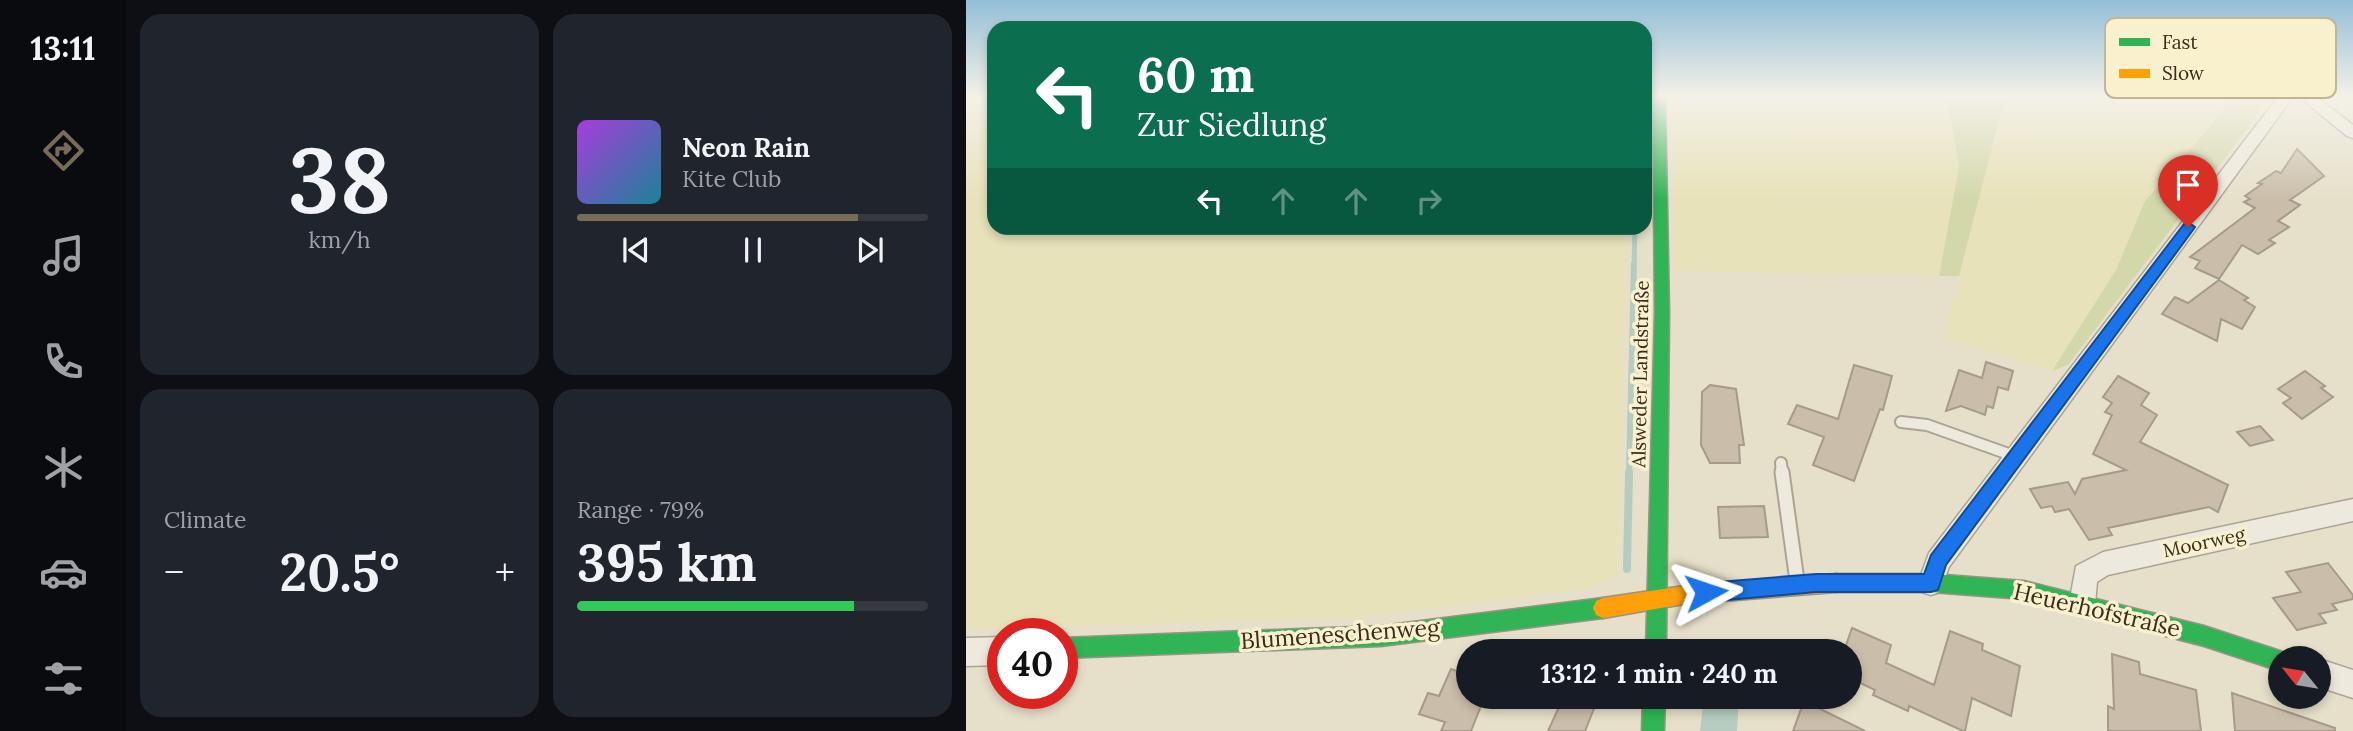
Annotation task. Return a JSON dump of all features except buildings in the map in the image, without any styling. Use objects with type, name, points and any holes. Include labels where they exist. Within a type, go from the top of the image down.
[{"type":"street","name":"Alsweder Landstraße","points":[[1656,639],[1662,313],[1660,131]]},
{"type":"street","points":[[1931,583],[1938,561],[2261,131]]},
{"type":"street","name":"Moorweg","points":[[2082,604],[2085,575],[2103,564],[2353,510]]},
{"type":"street","name":"Heuerhofstraße","points":[[1658,598],[1798,584],[1931,583],[2024,590],[2204,636],[2268,656]]},
{"type":"street","name":"Blumeneschenweg","points":[[1078,647],[1381,636],[1626,605],[1658,598]]},
{"type":"street","points":[[966,652],[987,651]]},
{"type":"street","points":[[2331,677],[2353,684]]},
{"type":"street","points":[[1653,731],[1654,709]]},
{"type":"lane","points":[[1901,422],[1927,425],[2017,457]]},
{"type":"lane","points":[[1781,463],[1798,584]]},
{"type":"shaded area","points":[[966,131],[987,131],[987,235],[1626,235],[1618,576],[1583,589],[1355,618],[1078,626],[1078,618],[987,618],[987,628],[966,629]]},
{"type":"shaded area","points":[[1673,131],[1953,131],[1959,167],[1939,276],[1675,271]]},
{"type":"shaded area","points":[[1996,131],[2206,131],[2145,201],[2116,270],[2052,371],[1944,337]]},
{"type":"shaded area","points":[[1703,709],[1738,709],[1737,731],[1700,731]]},
{"type":"green space","points":[[1953,131],[1996,131],[1959,276],[1939,276],[1959,167]]},
{"type":"green space","points":[[2206,131],[2245,131],[2068,365],[2052,371],[2116,270],[2145,201]]},
{"type":"waterway","points":[[1634,265],[1635,235]]},
{"type":"waterway","points":[[1629,473],[1634,264]]},
{"type":"waterway","points":[[1627,569],[1629,472]]},
{"type":"traffic: fast","points":[[1656,639],[1662,313],[1659,131]]},
{"type":"traffic: fast","points":[[1836,583],[1931,583],[2024,590],[2204,636],[2268,657]]},
{"type":"traffic: fast","points":[[1078,647],[1381,636],[1603,608]]},
{"type":"traffic: fast","points":[[1653,731],[1654,709]]},
{"type":"traffic: slow","points":[[1603,608],[1684,595],[1836,583]]},
{"type":"route","points":[[1706,592],[1816,583],[1931,583],[1938,561],[2188,227]]}]
